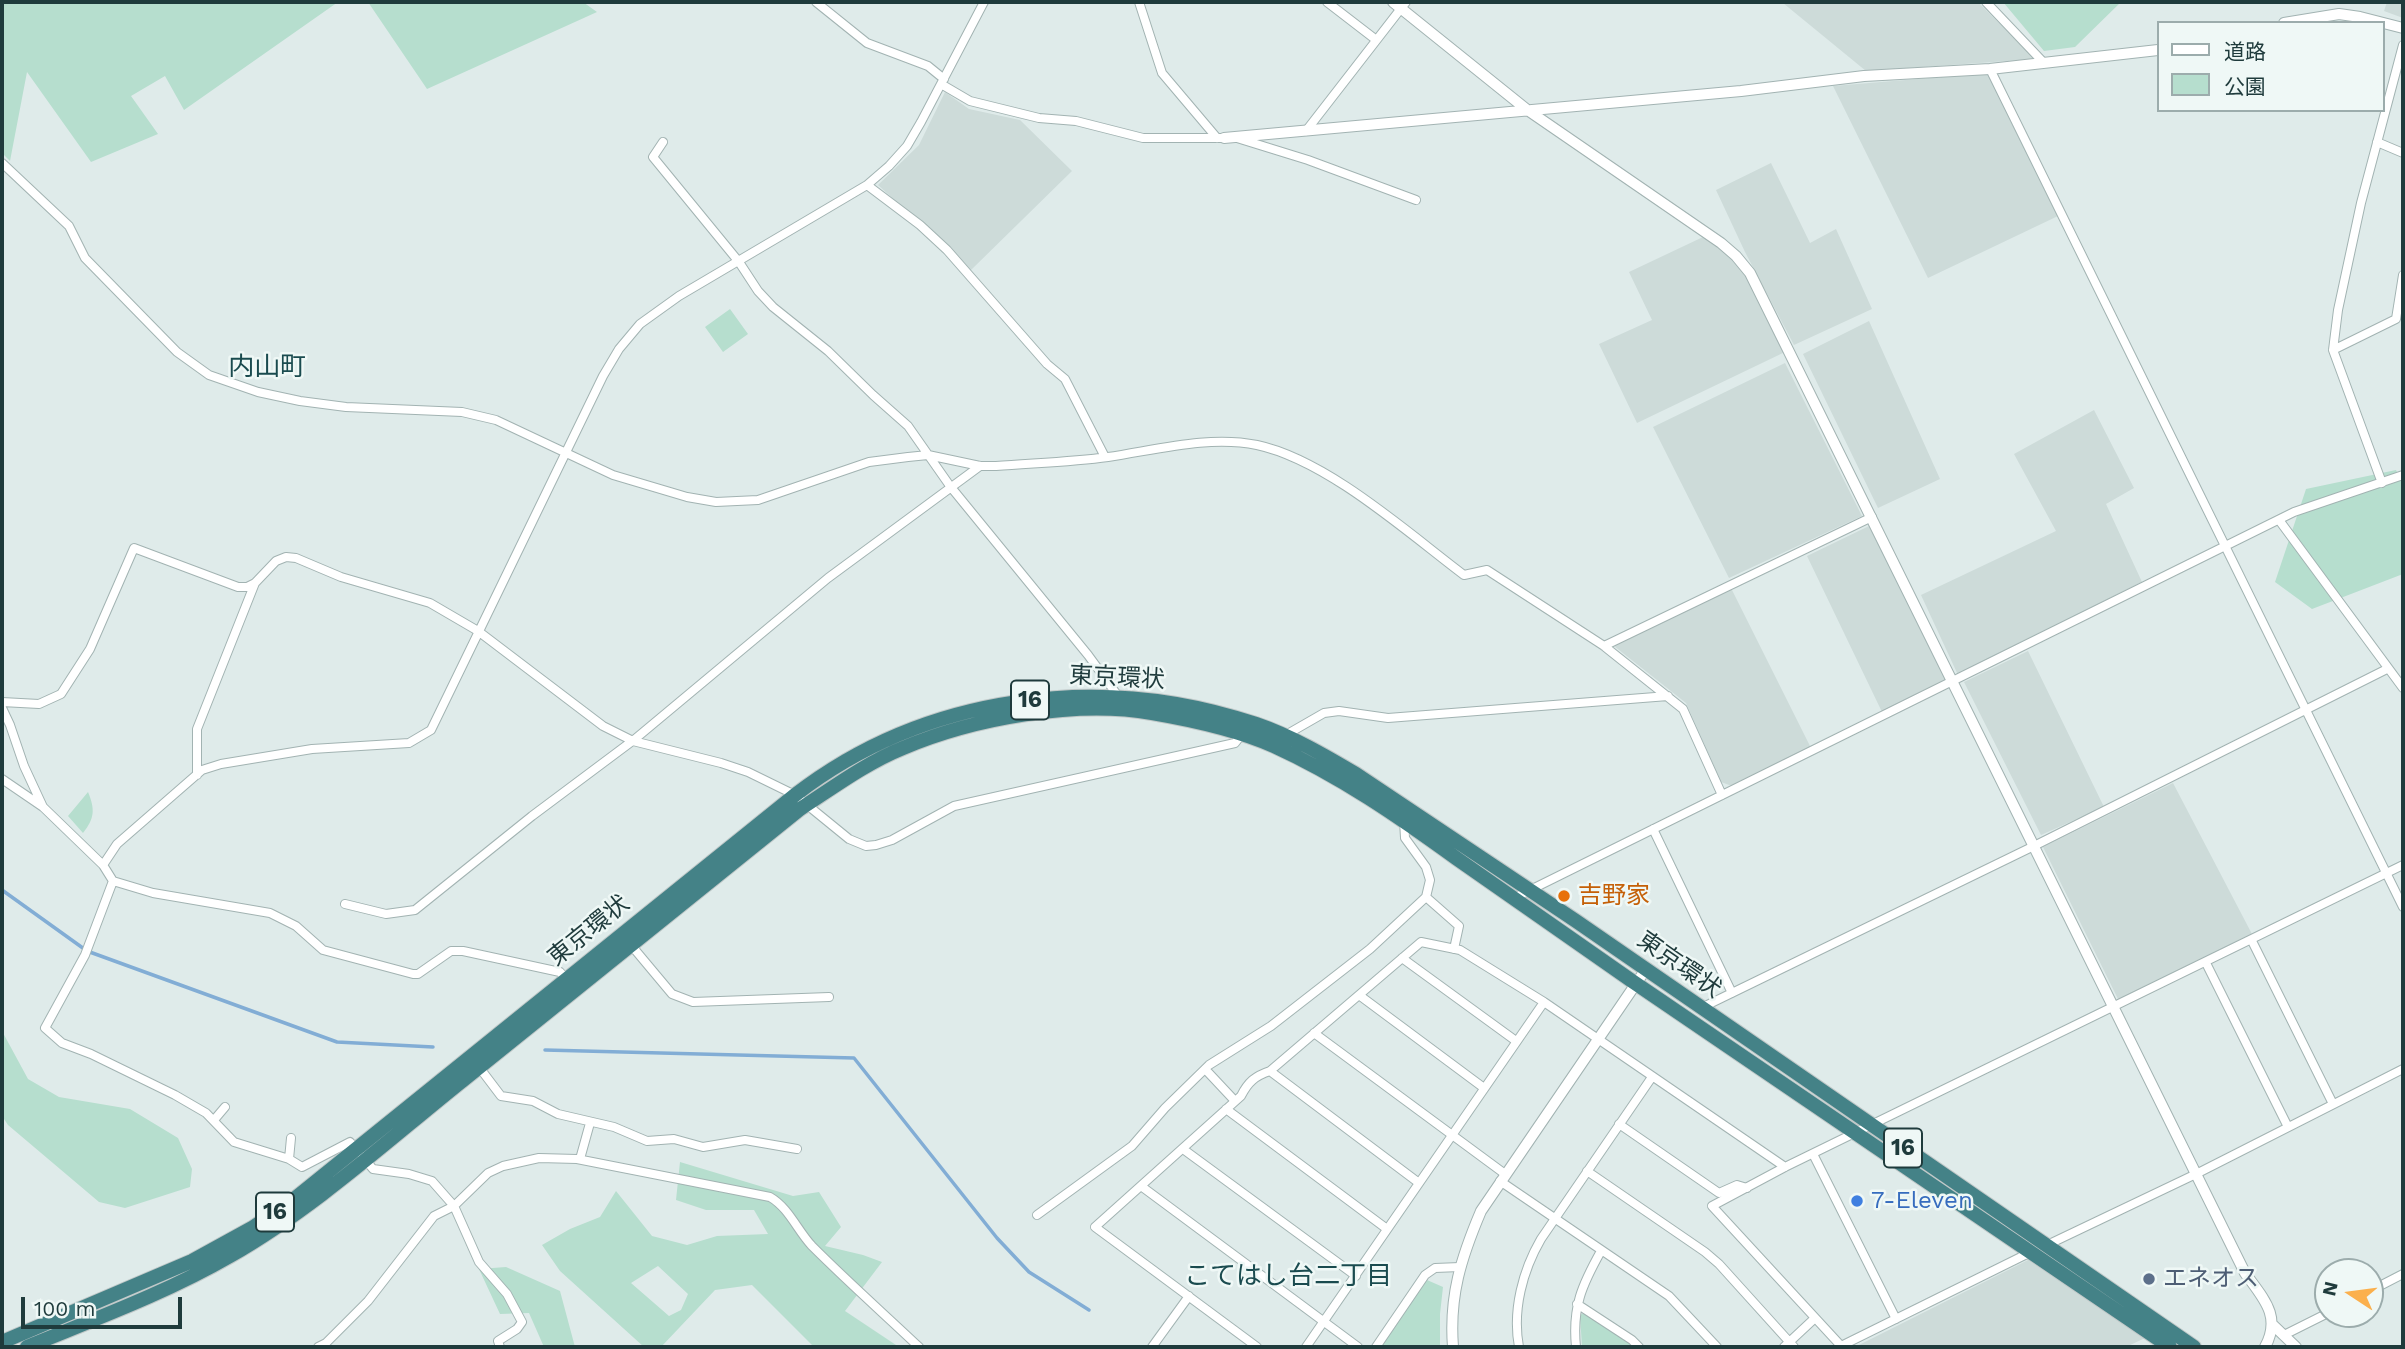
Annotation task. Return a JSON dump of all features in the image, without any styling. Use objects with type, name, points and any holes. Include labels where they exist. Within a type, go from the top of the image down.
[{"type":"highway","name":"東京環状","points":[[27,1347],[124,1307],[230,1256],[279,1226],[361,1155],[571,984],[858,755],[935,720],[990,706],[1047,698],[1118,696],[1196,708],[1259,725],[1323,754],[1646,970],[2194,1347]]},
{"type":"highway","name":"東京環状","points":[[2,1342],[192,1261],[272,1214],[361,1155],[479,1067],[571,984],[631,945],[802,800],[900,748],[944,732],[1000,718],[1048,712],[1100,710],[1147,712],[1242,734],[1344,781],[1636,984],[2170,1347]]},
{"type":"street","points":[[816,2],[867,43],[928,66],[943,82],[970,101],[1039,118],[1076,121],[1143,138],[1225,138],[1306,131],[1864,76],[1990,69],[2156,50]]},
{"type":"street","points":[[103,865],[117,844],[202,770],[247,759],[312,749],[394,746],[419,738],[431,730],[603,376],[619,349],[640,324],[679,296],[867,186],[889,166],[906,146],[984,2]]},
{"type":"street","points":[[1139,2],[1162,73],[1225,138],[1308,160],[1416,200]]},
{"type":"street","points":[[1327,2],[1376,40]]},
{"type":"street","points":[[1986,2],[2045,63]]},
{"type":"street","points":[[1306,131],[1376,40],[1400,4],[1526,109],[1736,256],[1756,284],[2245,1273],[2271,1312],[2273,1325],[2265,1347]]},
{"type":"street","points":[[2296,21],[2339,14],[2378,21]]},
{"type":"street","points":[[2384,23],[2403,28]]},
{"type":"street","points":[[2382,483],[2333,350],[2338,310],[2361,204],[2403,45]]},
{"type":"street","points":[[1990,69],[2403,907]]},
{"type":"street","points":[[663,142],[653,157],[739,262],[758,291],[773,307],[828,351],[908,426],[950,486],[1063,628],[1088,655],[1118,696]]},
{"type":"street","points":[[2377,142],[2403,153]]},
{"type":"street","points":[[2,163],[69,226],[85,258],[177,352],[209,375],[258,392],[300,401],[346,407],[462,412],[496,420],[613,475],[687,498],[716,502],[758,500],[869,462],[928,455],[980,466],[1105,457],[1198,443],[1257,445],[1283,453],[1313,466],[1345,485],[1464,575],[1487,570],[1604,646],[1683,709],[1722,795]]},
{"type":"street","points":[[867,186],[920,225],[947,250],[1046,364],[1065,379],[1105,457]]},
{"type":"street","points":[[2333,350],[2396,319],[2403,275]]},
{"type":"street","points":[[345,904],[386,914],[415,910],[532,816],[633,741],[828,578],[980,466]]},
{"type":"street","points":[[1514,898],[2294,512],[2403,475]]},
{"type":"street","points":[[1604,646],[1872,517]]},
{"type":"street","points":[[2279,520],[2403,688]]},
{"type":"street","points":[[2,702],[39,704],[61,694],[90,649],[134,548],[238,587],[255,583],[276,561],[286,557],[296,558],[341,577],[430,603],[478,631],[587,715],[633,741],[748,772],[802,800],[849,839],[859,844],[876,845],[892,840],[954,806],[1235,743],[1242,734]]},
{"type":"street","points":[[197,775],[197,729],[255,583]]},
{"type":"street","points":[[1701,1008],[2034,846],[2387,669]]},
{"type":"street","points":[[1283,736],[1324,713],[1339,711],[1388,718],[1668,696]]},
{"type":"street","points":[[2,709],[43,807]]},
{"type":"street","points":[[2,779],[43,807],[103,865],[113,881],[153,893],[270,913],[296,926],[323,950],[413,974],[418,974],[451,951],[463,951],[560,972],[571,984]]},
{"type":"street","points":[[1037,1215],[1132,1146],[1165,1108],[1205,1069],[1271,1026],[1370,949],[1426,897],[1430,880],[1426,867],[1405,838],[1404,821]]},
{"type":"street","points":[[1653,829],[1732,993]]},
{"type":"street","points":[[2403,865],[1785,1167],[1712,1206],[1842,1347],[2031,1252],[2196,1174],[2403,1069]]},
{"type":"street","points":[[113,881],[87,951],[45,1028],[62,1044],[91,1054],[175,1095],[214,1120],[234,1142],[289,1159],[302,1167],[350,1142],[373,1169],[428,1179],[453,1206],[479,1262],[507,1294],[522,1322],[517,1329],[498,1342],[500,1347]]},
{"type":"street","points":[[1426,897],[1459,926],[1454,949]]},
{"type":"street","points":[[2252,941],[2333,1104]]},
{"type":"street","points":[[1258,1347],[1095,1227],[1241,1096],[1247,1083],[1257,1075],[1270,1071],[1421,942],[1454,949],[1544,1002],[1785,1167]]},
{"type":"street","points":[[631,945],[672,994],[693,1002],[828,996]]},
{"type":"street","points":[[1402,958],[1516,1041]]},
{"type":"street","points":[[2206,963],[2288,1127]]},
{"type":"street","points":[[1453,1347],[1453,1302],[1460,1267],[1481,1212],[1646,970]]},
{"type":"street","points":[[1359,995],[1484,1088]]},
{"type":"street","points":[[1306,1347],[1544,1002]]},
{"type":"street","points":[[1314,1033],[1452,1135],[1555,1218],[1669,1296],[1717,1347]]},
{"type":"street","points":[[479,1067],[501,1096],[533,1101],[558,1114],[614,1126],[647,1141],[674,1139],[704,1147],[745,1140],[797,1149]]},
{"type":"street","points":[[1205,1069],[1235,1101]]},
{"type":"street","points":[[1270,1071],[1419,1183]]},
{"type":"street","points":[[1519,1347],[1517,1335],[1520,1296],[1529,1261],[1555,1218],[1652,1077]]},
{"type":"street","points":[[214,1120],[225,1108]]},
{"type":"street","points":[[1226,1109],[1387,1229]]},
{"type":"street","points":[[580,1159],[590,1123]]},
{"type":"street","points":[[1619,1124],[1719,1193],[1737,1185],[1747,1188]]},
{"type":"street","points":[[289,1159],[291,1138]]},
{"type":"street","points":[[1183,1149],[1356,1276]]},
{"type":"street","points":[[1812,1154],[1896,1319]]},
{"type":"street","points":[[318,1347],[326,1343],[368,1301],[434,1216],[453,1206],[488,1173],[503,1166],[539,1158],[580,1159],[770,1197],[780,1202],[810,1244],[851,1286],[919,1347]]},
{"type":"street","points":[[1587,1171],[1719,1264],[1789,1346],[1815,1318]]},
{"type":"street","points":[[1141,1186],[1358,1347]]},
{"type":"street","points":[[1576,1347],[1574,1328],[1577,1304],[1583,1283],[1601,1251]]},
{"type":"street","points":[[1376,1347],[1425,1275],[1435,1268],[1460,1267]]},
{"type":"street","points":[[2384,1284],[2403,1274]]},
{"type":"street","points":[[1154,1347],[1189,1296]]},
{"type":"street","points":[[1577,1304],[1639,1347]]},
{"type":"street","points":[[2284,1335],[2314,1320]]},
{"type":"street","points":[[2273,1325],[2296,1347]]},
{"type":"shaded area","points":[[1978,2],[2035,59],[1866,71],[1783,3]]},
{"type":"shaded area","points":[[2387,2],[2403,2],[2403,18],[2384,11]]},
{"type":"shaded area","points":[[1990,73],[2058,216],[1928,278],[1833,86]]},
{"type":"shaded area","points":[[945,92],[969,109],[1020,120],[1072,171],[971,270],[878,185],[919,145]]},
{"type":"shaded area","points":[[1771,163],[1810,243],[1836,229],[1872,309],[1794,345],[1716,190]]},
{"type":"shaded area","points":[[1703,237],[1730,256],[1746,276],[1785,352],[1637,423],[1599,344],[1652,320],[1629,272]]},
{"type":"shaded area","points":[[1869,321],[1940,479],[1878,508],[1803,354]]},
{"type":"shaded area","points":[[1785,363],[1862,516],[1729,578],[1653,427]]},
{"type":"shaded area","points":[[2094,410],[2134,488],[2106,504],[2142,582],[1958,675],[1921,595],[2056,531],[2014,454]]},
{"type":"shaded area","points":[[1869,526],[1948,681],[1882,712],[1807,556]]},
{"type":"shaded area","points":[[1731,588],[1811,748],[1732,786],[1721,782],[1686,703],[1614,646]]},
{"type":"shaded area","points":[[2028,651],[2104,807],[2041,835],[1964,682]]},
{"type":"shaded area","points":[[2173,783],[2253,936],[2119,1001],[2043,847]]},
{"type":"shaded area","points":[[2028,1260],[2145,1338],[2126,1347],[1857,1346]]},
{"type":"green space","points":[[2,2],[338,2],[184,110],[165,76],[131,96],[158,134],[91,162],[27,72],[10,161],[2,153]]},
{"type":"green space","points":[[368,2],[583,2],[597,12],[427,89]]},
{"type":"green space","points":[[2003,2],[2121,2],[2075,47],[2044,51]]},
{"type":"green space","points":[[730,309],[748,334],[723,352],[705,327]]},
{"type":"green space","points":[[2396,470],[2403,484],[2403,574],[2312,609],[2275,582],[2306,489]]},
{"type":"green space","points":[[88,792],[93,813],[83,833],[68,816]]},
{"type":"green space","points":[[2,1031],[28,1079],[59,1097],[130,1109],[178,1138],[192,1169],[190,1187],[125,1208],[99,1202],[8,1125],[2,1116]]},
{"type":"green space","points":[[680,1162],[793,1196],[819,1192],[841,1227],[825,1246],[882,1262],[845,1311],[899,1347],[814,1347],[752,1285],[715,1290],[661,1347],[644,1347],[560,1271],[542,1245],[570,1229],[600,1217],[616,1191],[652,1236],[687,1245],[717,1236],[768,1234],[754,1210],[706,1210],[676,1200]],"holes":[[[658,1266],[688,1294],[681,1310],[669,1316],[631,1283]]]},
{"type":"green space","points":[[506,1267],[560,1291],[575,1347],[544,1347],[529,1313],[500,1314],[479,1269]]},
{"type":"green space","points":[[1427,1280],[1443,1287],[1440,1347],[1380,1347]]},
{"type":"green space","points":[[1586,1312],[1635,1347],[1582,1347],[1580,1315]]},
{"type":"waterway","points":[[2,890],[87,951],[337,1042],[433,1047]]},
{"type":"waterway","points":[[545,1050],[854,1058],[997,1238],[1029,1272],[1089,1310]]},
{"type":"place","name":"吉野家","points":[[1564,896]]},
{"type":"place","name":"7-Eleven","points":[[1857,1201]]},
{"type":"place","name":"エネオス","points":[[2149,1279]]},
{"type":"district","name":"内山町","points":[[267,367]]},
{"type":"district","name":"こてはし台二丁目","points":[[1288,1276]]}]
